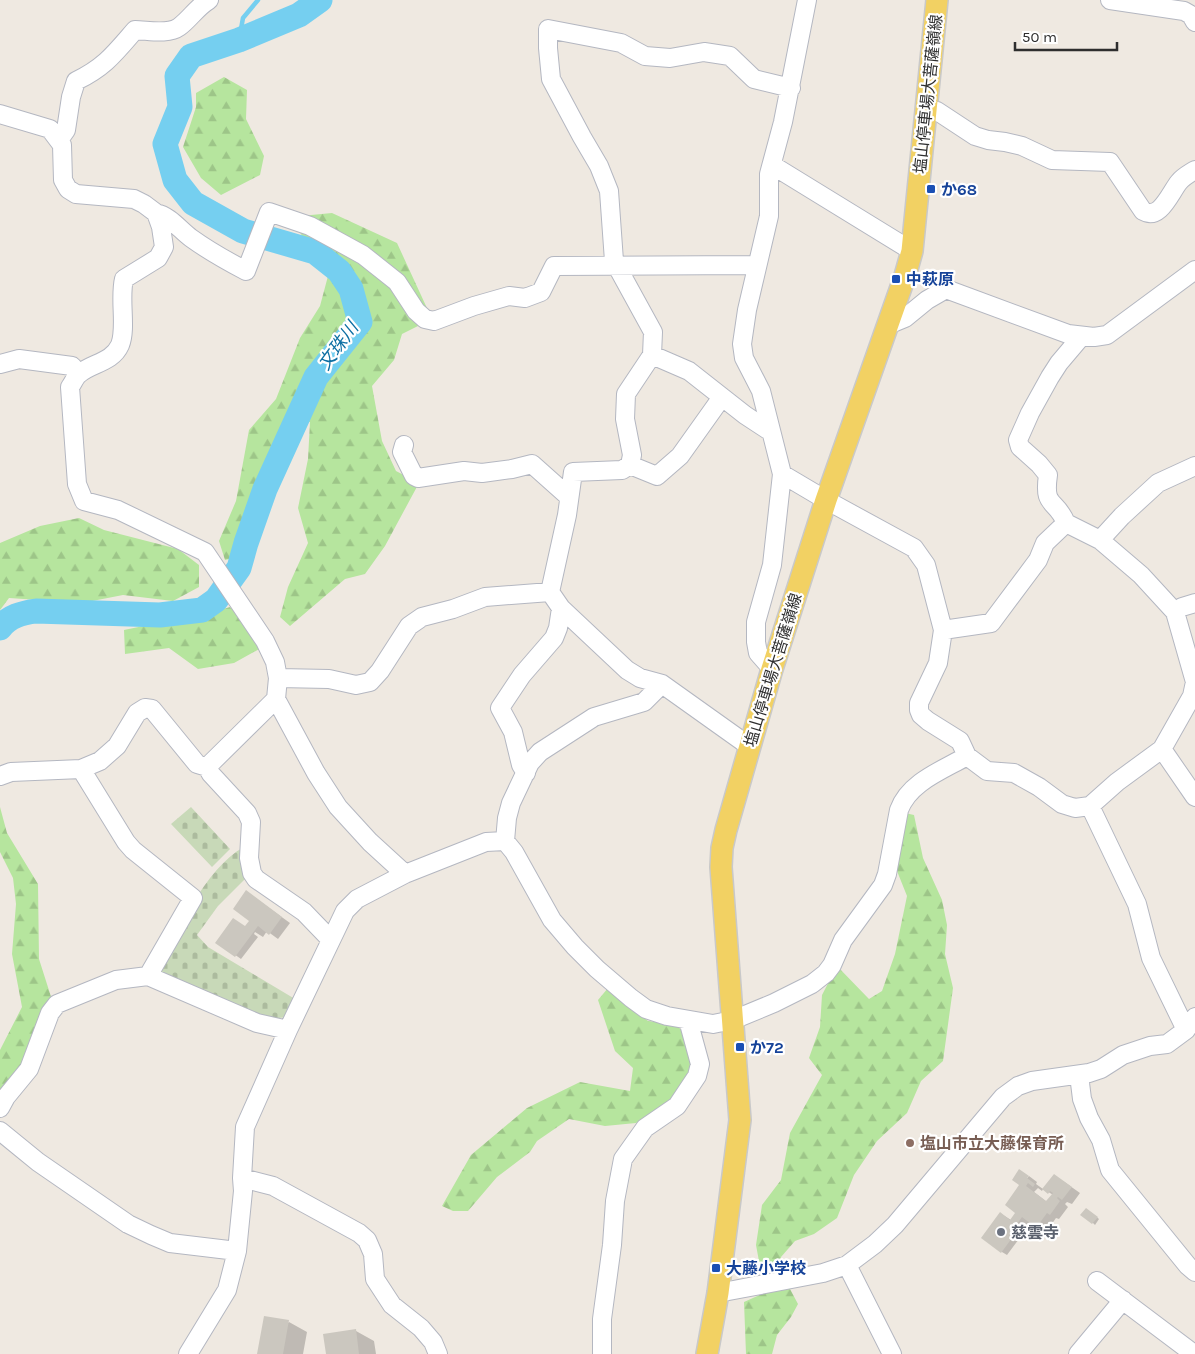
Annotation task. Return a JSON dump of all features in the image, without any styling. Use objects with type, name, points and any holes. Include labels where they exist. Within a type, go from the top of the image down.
[{"type":"main road","name":"塩山停車場大菩薩嶺線","points":[[707,1354],[718,1293],[740,1120],[721,867],[722,848],[749,746],[826,500],[912,251],[937,0]]},
{"type":"street","points":[[59,140],[66,130],[71,97],[76,81],[93,73],[106,62],[135,30],[169,31],[178,28],[200,6],[209,0]]},
{"type":"street","points":[[772,670],[758,654],[756,622],[772,566],[782,474],[760,390],[744,358],[742,344],[756,265],[769,216],[768,174],[772,165],[791,88],[807,0]]},
{"type":"street","points":[[1110,0],[1184,11],[1195,22]]},
{"type":"street","points":[[749,746],[662,684],[640,678],[627,670],[561,608],[550,592],[567,515],[573,472],[622,470],[630,465],[632,455],[625,419],[626,394],[652,355],[653,332],[614,261],[609,192],[599,166],[551,79],[548,29],[621,43],[645,56],[670,58],[704,52],[730,56],[754,78],[791,88]]},
{"type":"street","points":[[926,110],[937,111],[975,136],[1022,146],[1052,160],[1110,162],[1143,211],[1148,214],[1160,209],[1179,182],[1195,170]]},
{"type":"street","points":[[0,114],[50,129],[62,145],[63,180],[68,188],[76,194],[134,199],[156,213],[164,215],[190,237],[222,259],[246,271],[269,212],[310,226],[362,254],[397,282],[416,311],[425,319],[434,321],[474,306],[509,296],[525,298],[541,292],[554,266],[756,265]]},
{"type":"street","points":[[772,165],[912,251]]},
{"type":"street","points":[[156,213],[161,227],[164,247],[158,258],[124,279],[121,290],[122,331],[120,345],[113,355],[79,374],[70,387],[77,484],[84,501],[118,510],[205,552],[265,641],[275,662],[278,678],[276,699],[316,773],[338,807],[370,842],[405,874]]},
{"type":"street","points":[[888,325],[905,318],[927,300],[946,289],[1068,334],[1094,337],[1107,335],[1195,270]]},
{"type":"street","points":[[782,474],[914,548],[926,565],[943,630],[938,663],[919,703],[918,710],[921,715],[960,741],[967,756],[987,772],[1014,773],[1039,786],[1062,804],[1075,808],[1090,806],[1117,782],[1162,749],[1192,696],[1195,682],[1175,612],[1141,575],[1100,540],[1066,523],[1062,513],[1049,502],[1046,490],[1048,475],[1020,447],[1018,440],[1030,413],[1050,377],[1059,363],[1082,336]]},
{"type":"street","points":[[652,355],[690,371],[745,415],[771,432]]},
{"type":"street","points":[[0,364],[19,359],[36,361],[72,366],[79,374]]},
{"type":"street","points":[[630,465],[657,476],[680,456],[722,397]]},
{"type":"street","points":[[404,444],[402,452],[414,476],[418,478],[464,471],[482,473],[532,464],[569,497]]},
{"type":"street","points":[[1100,540],[1122,516],[1158,483],[1195,466]]},
{"type":"street","points":[[943,630],[991,623],[1038,560],[1045,543],[1066,523]]},
{"type":"street","points":[[278,678],[330,679],[356,685],[370,682],[380,671],[409,626],[422,617],[453,609],[484,597],[550,592]]},
{"type":"street","points":[[1175,612],[1182,607],[1195,603]]},
{"type":"street","points":[[526,773],[521,765],[513,732],[500,708],[522,675],[554,638],[558,628],[561,608]]},
{"type":"street","points":[[662,684],[644,702],[594,717],[540,752],[530,764],[511,804],[504,841],[514,852],[552,920],[575,947],[631,998],[646,1009],[667,1016],[713,1024],[733,1020],[774,1003],[812,984],[826,973],[832,965],[843,940],[883,884],[887,874],[902,801],[916,785],[967,756]]},
{"type":"street","points":[[207,767],[276,699]]},
{"type":"street","points":[[0,776],[11,772],[81,769],[100,761],[117,746],[137,713],[145,708],[152,709],[197,764],[207,767],[211,774],[247,813],[251,822],[249,858],[252,873],[256,879],[304,912],[331,940]]},
{"type":"street","points":[[1162,749],[1195,797]]},
{"type":"street","points":[[81,769],[132,850],[193,898],[148,976]]},
{"type":"street","points":[[718,1293],[823,1273],[847,1265],[895,1225],[1003,1097],[1018,1086],[1032,1081],[1079,1075],[1101,1069],[1123,1055],[1150,1046],[1167,1044],[1190,1024],[1151,958],[1137,904],[1090,806]]},
{"type":"street","points":[[188,1354],[227,1290],[237,1251],[245,1127],[288,1030],[345,911],[357,899],[405,874],[486,842],[504,841]]},
{"type":"street","points":[[0,1108],[6,1097],[29,1069],[50,1013],[57,1004],[116,980],[148,976],[257,1023],[288,1030]]},
{"type":"street","points":[[602,1354],[602,1319],[612,1245],[615,1201],[623,1159],[645,1128],[677,1106],[697,1076],[700,1064],[688,1020]]},
{"type":"street","points":[[1079,1075],[1082,1099],[1089,1118],[1101,1140],[1110,1170],[1188,1266],[1195,1272]]},
{"type":"street","points":[[0,1132],[38,1162],[128,1224],[170,1243],[237,1251]]},
{"type":"street","points":[[242,1178],[273,1186],[359,1233],[367,1240],[373,1254],[375,1280],[392,1305],[421,1328],[433,1342],[438,1354]]},
{"type":"street","points":[[847,1265],[892,1354]]},
{"type":"street","points":[[1097,1281],[1194,1354]]},
{"type":"street","points":[[1078,1354],[1123,1300]]},
{"type":"green space","points":[[224,77],[247,90],[246,119],[264,156],[260,175],[221,195],[201,178],[183,147],[196,107],[196,93]]},
{"type":"green space","points":[[332,213],[397,243],[432,319],[402,334],[394,360],[372,386],[382,441],[396,471],[419,483],[385,546],[365,574],[345,579],[290,626],[280,617],[288,587],[308,543],[298,508],[308,459],[310,422],[286,424],[262,481],[234,558],[225,560],[219,541],[236,501],[249,430],[276,399],[300,338],[320,306],[328,276],[290,217]]},
{"type":"green space","points":[[79,518],[104,530],[178,549],[199,565],[199,587],[173,601],[123,595],[82,603],[9,598],[0,610],[0,543],[40,526]]},
{"type":"green space","points":[[230,607],[246,623],[261,648],[234,663],[198,669],[169,648],[125,654],[124,630],[153,624],[182,622]]},
{"type":"green space","points":[[0,807],[7,833],[38,884],[39,959],[53,1003],[25,1067],[0,1096],[0,1050],[22,1007],[12,954],[16,904],[13,878],[0,852]]},
{"type":"green space","points":[[191,807],[230,849],[212,867],[171,824]]},
{"type":"green space","points":[[905,813],[914,815],[923,858],[942,900],[947,925],[945,954],[953,988],[943,1061],[921,1081],[907,1113],[877,1141],[854,1175],[837,1218],[814,1234],[795,1241],[781,1257],[779,1270],[761,1272],[756,1245],[762,1205],[781,1180],[790,1133],[822,1075],[809,1058],[820,1027],[822,995],[837,966],[869,999],[882,991],[895,954],[907,896],[891,856]]},
{"type":"green space","points":[[244,847],[250,874],[218,906],[197,935],[208,947],[295,999],[287,1017],[263,1020],[153,974],[204,886],[230,857]]},
{"type":"green space","points":[[608,988],[648,1021],[677,1025],[688,1039],[696,1067],[674,1104],[636,1123],[605,1126],[569,1119],[537,1141],[530,1152],[497,1177],[468,1211],[453,1211],[442,1206],[471,1155],[527,1108],[580,1082],[630,1091],[633,1068],[615,1051],[598,1000]]},
{"type":"green space","points":[[790,1289],[798,1304],[777,1335],[772,1354],[746,1354],[744,1302],[771,1290]]},
{"type":"building","points":[[246,890],[282,917],[269,935],[258,926],[235,957],[215,943],[233,918],[245,926],[249,921],[233,909]]},
{"type":"building","points":[[1019,1169],[1029,1176],[1027,1178],[1035,1184],[1033,1187],[1028,1183],[1026,1186],[1046,1201],[1053,1193],[1050,1191],[1048,1194],[1042,1189],[1054,1174],[1072,1187],[1062,1200],[1057,1198],[1060,1201],[1050,1215],[1047,1213],[1036,1228],[1022,1217],[1017,1224],[1020,1227],[1001,1253],[981,1238],[1000,1212],[1010,1220],[1015,1213],[1005,1205],[1019,1185],[1012,1180]]},
{"type":"building","points":[[1086,1208],[1098,1217],[1092,1224],[1080,1215]]},
{"type":"building","points":[[264,1316],[289,1320],[283,1354],[257,1354]]},
{"type":"building","points":[[356,1329],[359,1354],[326,1354],[323,1334]]},
{"type":"waterway","name":"文珠川","points":[[239,40],[243,18],[258,0]]},
{"type":"waterway","name":"文珠川","points":[[0,628],[16,616],[36,611],[160,615],[202,610],[216,600],[239,568],[265,489],[316,377],[360,322],[351,289],[339,271],[315,252],[243,231],[193,203],[175,180],[165,144],[180,107],[177,76],[191,56],[239,40],[299,15],[320,0]]},
{"type":"place","name":"か68","points":[[931,189]]},
{"type":"place","name":"中萩原","points":[[896,279]]},
{"type":"place","name":"か72","points":[[740,1047]]},
{"type":"place","name":"塩山市立大藤保育所","points":[[910,1143]]},
{"type":"place","name":"慈雲寺","points":[[1001,1232]]},
{"type":"place","name":"大藤小学校","points":[[716,1268]]}]
